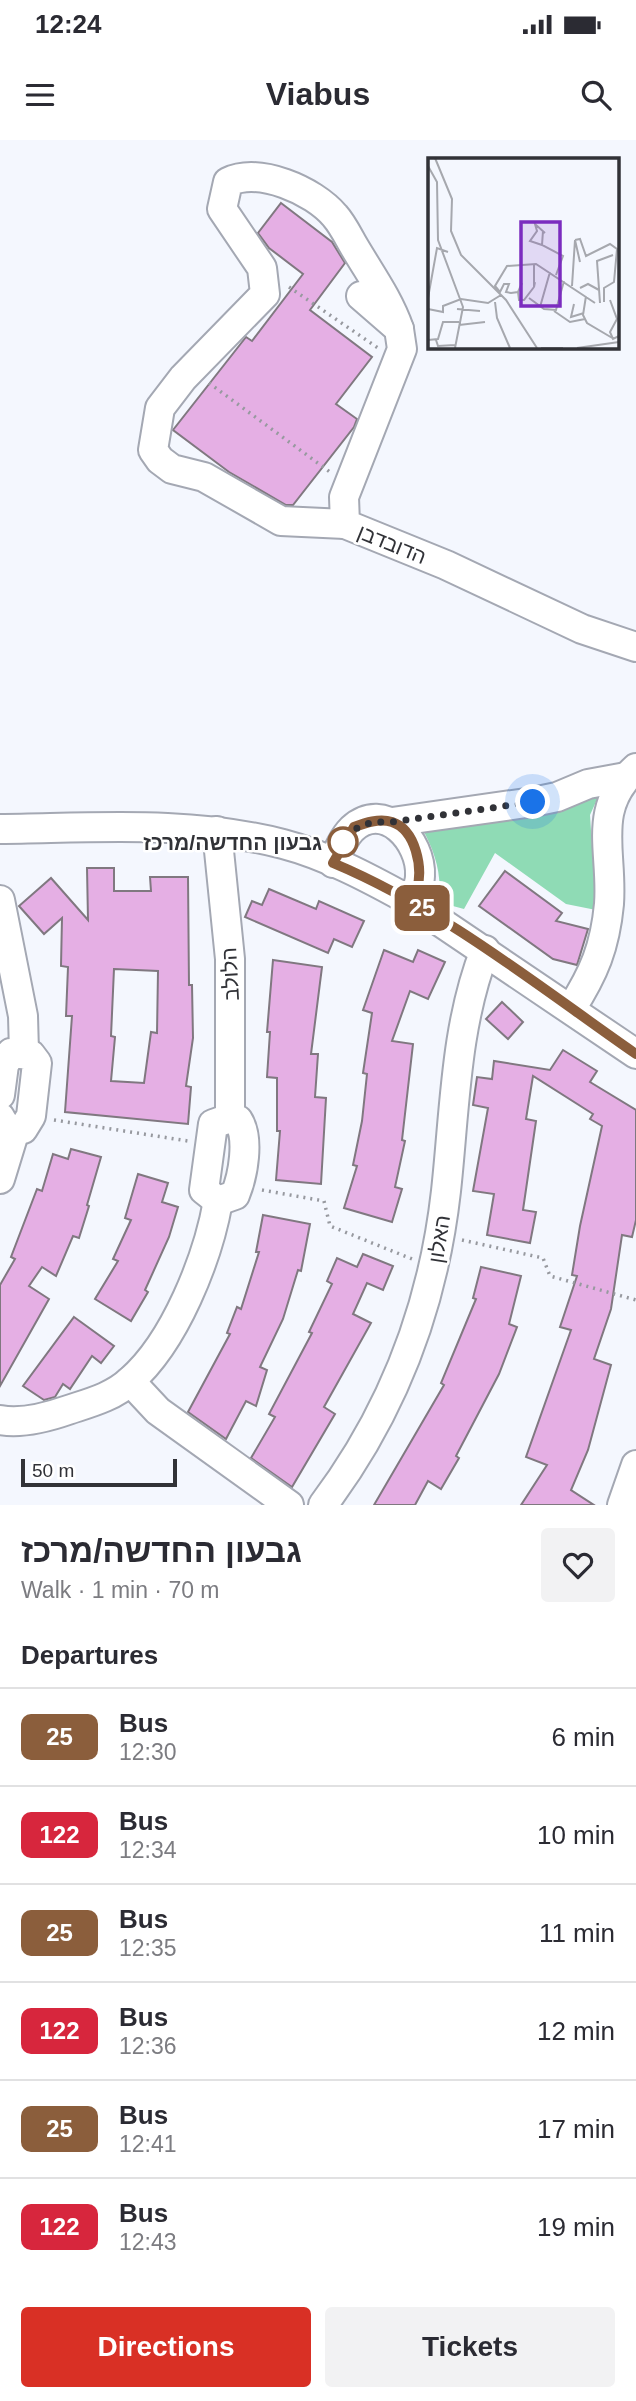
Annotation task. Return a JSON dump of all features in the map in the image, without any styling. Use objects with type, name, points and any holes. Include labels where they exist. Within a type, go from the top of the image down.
[{"type":"street","points":[[345,524],[281,521],[204,477],[172,468],[160,460],[153,450],[153,435],[160,408],[183,378],[265,294],[262,268],[222,209],[228,182],[240,176],[260,176],[297,189],[335,215],[391,308],[399,329]]},
{"type":"street","points":[[361,296],[399,329]]},
{"type":"street","name":"הדובדבן","points":[[399,329],[402,349],[344,498],[345,524],[446,565],[572,625],[636,647]]},
{"type":"street","points":[[333,863],[354,827],[372,821],[392,822],[533,802],[631,773]]},
{"type":"street","points":[[571,1009],[594,972],[602,947],[610,880],[607,811],[614,794],[631,773]]},
{"type":"street","points":[[392,822],[409,835],[417,856],[421,875],[413,902]]},
{"type":"street","points":[[0,830],[155,827],[217,831],[286,845],[333,863],[413,902],[636,1054]]},
{"type":"street","name":"הלולב","points":[[0,1420],[11,1422],[57,1414],[106,1397],[131,1381],[178,1315],[228,1193],[245,1136],[238,1120],[230,1118],[230,959],[217,831]]},
{"type":"street","points":[[0,900],[23,1016],[24,1052]]},
{"type":"street","name":"האלון","points":[[323,1505],[351,1467],[383,1414],[422,1319],[439,1236],[465,1012],[485,950]]},
{"type":"street","points":[[0,1096],[4,1065],[11,1053],[24,1052],[31,1055],[37,1063],[15,1121],[0,1180]]},
{"type":"street","points":[[228,1193],[204,1190],[208,1145],[213,1124],[230,1118]]},
{"type":"street","points":[[131,1381],[158,1411],[289,1505]]},
{"type":"path","points":[[262,268],[397,361]]},
{"type":"path","points":[[183,378],[208,382],[349,485]]},
{"type":"path","points":[[15,1121],[208,1145]]},
{"type":"path","points":[[228,1193],[324,1201],[330,1226],[434,1268]]},
{"type":"path","points":[[439,1236],[543,1258],[550,1276],[636,1300]]},
{"type":"green space","points":[[599,795],[590,815],[596,910],[566,904],[495,853],[464,909],[438,902],[437,865],[423,830]]},
{"type":"building","points":[[281,203],[332,242],[345,263],[310,310],[372,357],[336,404],[357,419],[354,427],[293,505],[286,505],[229,472],[173,430],[246,337],[252,341],[303,274],[269,248],[258,233]]},
{"type":"building","points":[[87,868],[114,868],[114,891],[151,891],[150,877],[188,877],[189,985],[192,985],[193,1038],[186,1086],[191,1087],[188,1124],[65,1112],[72,1016],[66,1016],[68,967],[61,966],[62,918],[44,934],[19,906],[51,878],[88,920]],"holes":[[[114,969],[158,971],[157,1033],[151,1032],[144,1083],[111,1081],[115,1037],[111,1036]]]},
{"type":"building","points":[[505,871],[562,913],[556,921],[588,929],[577,965],[553,959],[479,906]]},
{"type":"building","points":[[269,889],[316,909],[319,901],[364,921],[352,947],[334,939],[328,953],[245,917],[252,901],[262,905]]},
{"type":"building","points":[[384,950],[413,962],[418,950],[445,962],[428,999],[410,991],[392,1041],[413,1044],[402,1140],[405,1141],[395,1187],[402,1189],[392,1222],[344,1208],[357,1166],[353,1165],[362,1121],[367,1074],[363,1073],[372,1013],[363,1010]]},
{"type":"building","points":[[273,960],[322,967],[311,1054],[318,1054],[315,1097],[326,1098],[321,1184],[276,1180],[280,1131],[277,1131],[277,1078],[267,1077],[270,1032],[267,1032]]},
{"type":"building","points":[[502,1002],[523,1022],[508,1039],[486,1019]]},
{"type":"building","points":[[563,1050],[597,1071],[590,1082],[636,1110],[636,1220],[632,1237],[622,1235],[611,1309],[594,1359],[611,1365],[588,1450],[571,1490],[594,1505],[521,1505],[547,1465],[526,1457],[571,1330],[560,1327],[577,1276],[572,1275],[580,1226],[602,1126],[590,1119],[593,1114],[533,1076],[526,1119],[536,1121],[523,1210],[536,1212],[530,1243],[487,1235],[494,1194],[473,1191],[488,1108],[473,1105],[477,1077],[492,1079],[494,1061],[550,1070]]},
{"type":"building","points":[[71,1149],[101,1157],[87,1205],[89,1206],[79,1238],[73,1236],[56,1276],[42,1267],[29,1286],[49,1299],[0,1386],[0,1285],[15,1259],[11,1257],[37,1189],[42,1191],[53,1154],[68,1159]]},
{"type":"building","points":[[138,1174],[168,1183],[162,1202],[178,1207],[169,1237],[145,1290],[148,1292],[131,1321],[95,1299],[118,1261],[113,1259],[131,1220],[125,1218]]},
{"type":"building","points":[[263,1215],[310,1224],[301,1271],[298,1270],[283,1319],[260,1367],[267,1370],[256,1406],[246,1401],[226,1439],[188,1412],[230,1334],[227,1333],[237,1307],[241,1309],[259,1252],[256,1252]]},
{"type":"building","points":[[363,1254],[393,1266],[383,1290],[367,1283],[353,1314],[371,1323],[324,1407],[335,1414],[292,1487],[251,1458],[275,1417],[269,1414],[312,1333],[309,1332],[332,1284],[327,1281],[337,1258],[357,1267]]},
{"type":"building","points":[[481,1267],[521,1276],[509,1324],[517,1327],[499,1374],[456,1456],[459,1458],[441,1489],[428,1481],[415,1505],[374,1505],[444,1385],[441,1383],[476,1299],[473,1298]]},
{"type":"building","points":[[74,1317],[114,1346],[101,1363],[92,1356],[70,1389],[63,1384],[55,1397],[44,1400],[23,1386]]},
{"type":"bus line","name":"25","points":[[417,889],[421,875],[409,835],[392,822],[372,821],[354,827],[341,844],[333,863],[368,878],[449,925],[636,1054]]},
{"type":"place","name":"גבעון החדשה/מרכז","points":[[343,842]]},
{"type":"route","points":[[343,842],[341,844],[354,827],[372,821],[392,822],[533,802]]}]
